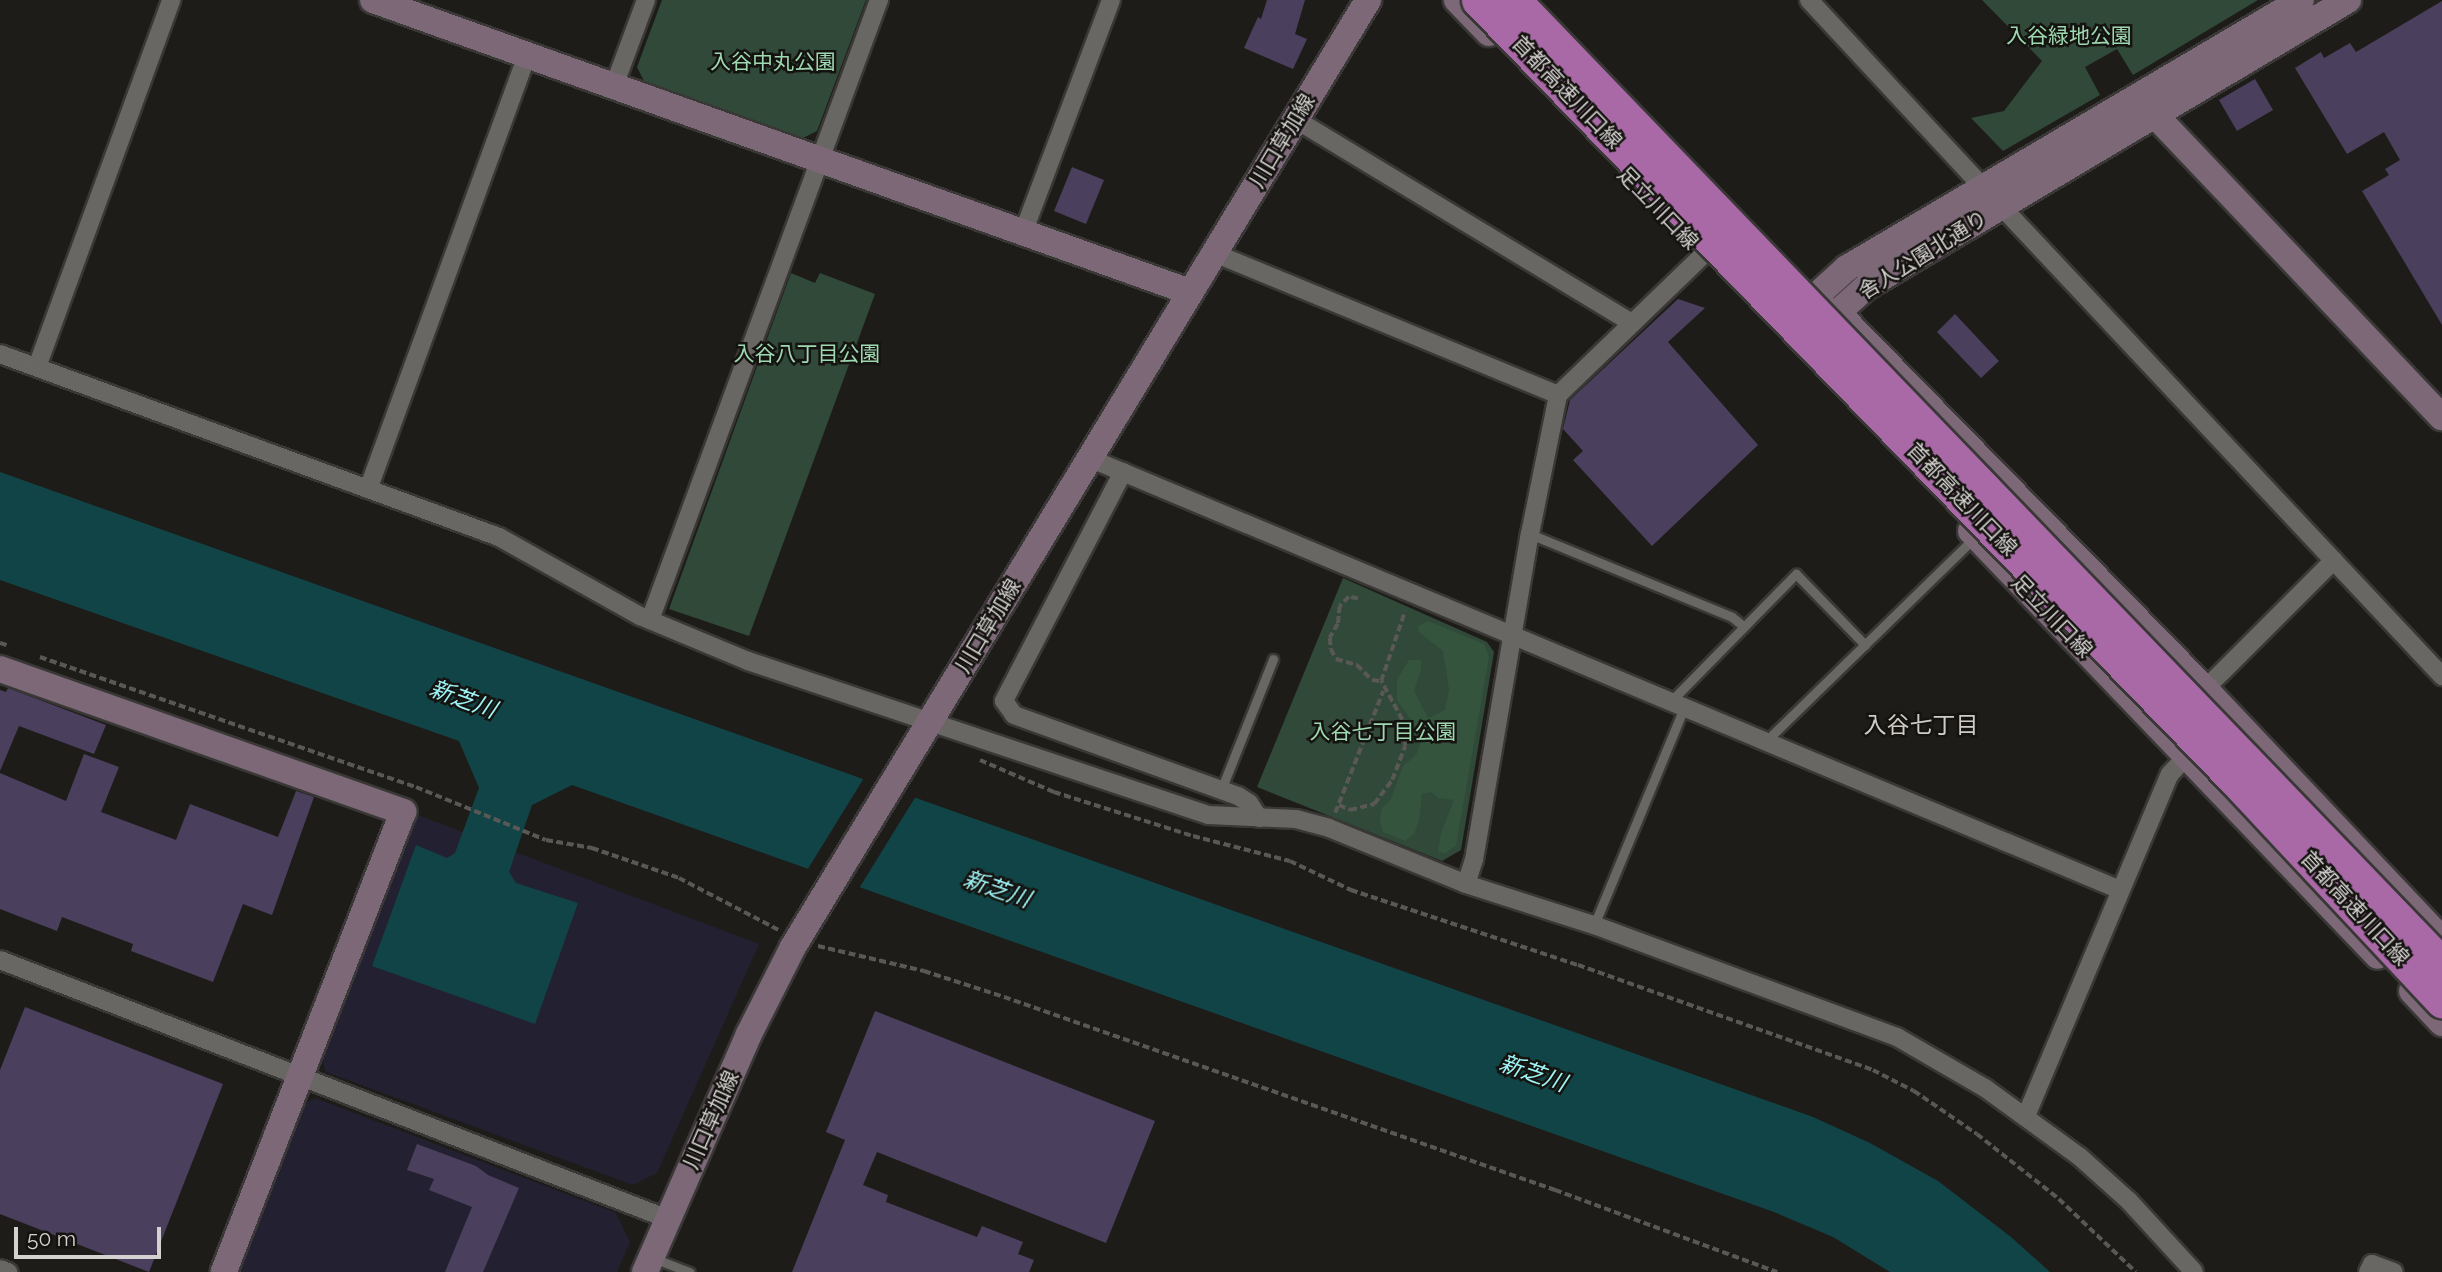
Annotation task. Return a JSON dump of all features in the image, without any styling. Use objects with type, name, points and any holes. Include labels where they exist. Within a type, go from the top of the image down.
[{"type":"highway","name":"首都高速川口線","points":[[1478,0],[2233,778],[2442,1000]]},
{"type":"highway","name":"首都高速川口線","points":[[1514,0],[2442,964]]},
{"type":"main road","points":[[373,0],[425,9],[527,55],[1190,292]]},
{"type":"main road","name":"川口草加線","points":[[648,1265],[749,1034],[803,931],[1368,0]]},
{"type":"main road","name":"足立川口線","points":[[1457,0],[2442,1023]]},
{"type":"main road","points":[[1534,0],[2205,689],[2442,940]]},
{"type":"main road","name":"舎人公園北通り","points":[[2148,104],[2301,0]]},
{"type":"main road","name":"舎人公園北通り","points":[[1992,197],[1866,288],[1815,334],[1787,341],[1794,314],[1847,268],[1992,197],[2148,104],[2348,0]]},
{"type":"main road","points":[[2148,104],[2442,417]]},
{"type":"main road","points":[[6,658],[403,812],[224,1272]]},
{"type":"street","points":[[37,367],[171,0]]},
{"type":"street","points":[[614,86],[646,0]]},
{"type":"street","points":[[650,620],[879,0]]},
{"type":"street","points":[[1023,233],[1111,0]]},
{"type":"street","points":[[1809,0],[2442,676]]},
{"type":"street","points":[[369,487],[527,55]]},
{"type":"street","points":[[1295,119],[1632,323]]},
{"type":"street","points":[[1214,253],[1558,395]]},
{"type":"street","points":[[1466,884],[1474,860],[1530,534],[1558,395],[1703,254]]},
{"type":"street","points":[[0,354],[369,487],[499,537],[650,620],[923,734],[1208,815],[1296,818],[1329,828],[1466,884],[1594,925],[1897,1037],[1985,1088],[2080,1157],[2129,1201],[2194,1272]]},
{"type":"street","points":[[1089,458],[2120,890]]},
{"type":"street","points":[[1123,472],[1004,701],[1014,715],[1250,803],[1259,818]]},
{"type":"street","points":[[2205,689],[2333,560]]},
{"type":"street","points":[[2026,1116],[2170,774],[2186,757]]},
{"type":"street","points":[[0,960],[300,1079],[668,1219]]},
{"type":"street","points":[[2368,1272],[2372,1264],[2394,1272]]},
{"type":"street","points":[[0,1269],[8,1272]]},
{"type":"lane","points":[[1530,534],[1732,617],[1743,626]]},
{"type":"lane","points":[[1766,741],[1976,537]]},
{"type":"lane","points":[[1594,925],[1677,705],[1743,626],[1796,574],[1865,645]]},
{"type":"lane","points":[[1221,790],[1273,659]]},
{"type":"lane","points":[[648,1265],[689,1272]]},
{"type":"path","points":[[1384,691],[1339,806],[1345,809],[1368,806],[1380,799],[1392,780],[1405,746],[1402,720],[1381,681],[1412,593]]},
{"type":"path","points":[[1358,599],[1349,597],[1340,606],[1338,624],[1330,638],[1331,649],[1340,662],[1357,665],[1368,677],[1381,681]]},
{"type":"path","points":[[0,643],[6,658]]},
{"type":"path","points":[[38,656],[416,787],[546,840],[592,848],[679,878],[765,920],[1004,997],[1555,1190],[1777,1272]]},
{"type":"path","points":[[974,757],[1054,792],[1193,836],[1290,861],[1351,890],[1578,965],[1873,1070],[1914,1091],[1978,1134],[2059,1199],[2136,1272]]},
{"type":"shaded area","points":[[415,814],[759,944],[657,1173],[633,1185],[326,1072],[322,1060]]},
{"type":"shaded area","points":[[315,1098],[616,1213],[630,1242],[617,1272],[236,1272],[303,1104]]},
{"type":"green space","name":"入谷中丸公園","points":[[662,0],[866,0],[817,131],[801,139],[644,81],[637,67]]},
{"type":"green space","name":"入谷緑地公園","points":[[1982,0],[2258,0],[2133,75],[2117,49],[2085,67],[2100,95],[2003,151],[1971,118],[2004,111],[2042,61]]},
{"type":"green space","name":"入谷八丁目公園","points":[[791,273],[815,283],[820,273],[875,294],[749,636],[669,609]]},
{"type":"green space","name":"入谷七丁目公園","points":[[1343,578],[1487,642],[1494,652],[1461,850],[1442,861],[1257,787]]},
{"type":"green space","points":[[1428,621],[1484,644],[1489,657],[1456,846],[1445,853],[1438,852],[1441,833],[1454,800],[1438,798],[1431,792],[1422,794],[1419,821],[1414,834],[1405,841],[1383,832],[1380,821],[1382,808],[1391,799],[1403,766],[1416,755],[1421,742],[1416,727],[1397,700],[1397,680],[1409,660],[1421,660],[1421,670],[1414,691],[1428,718],[1445,710],[1449,690],[1443,651],[1419,632],[1418,626]]},
{"type":"water","name":"新芝川","points":[[0,472],[1813,1117],[1870,1143],[1938,1181],[2011,1237],[2050,1272],[1890,1272],[1833,1237],[1774,1212],[572,785],[532,805],[509,872],[516,883],[578,903],[535,1024],[372,966],[416,845],[447,858],[455,853],[479,788],[459,741],[0,580]]},
{"type":"pier","points":[[864,778],[916,796],[858,890],[806,872]]},
{"type":"building","points":[[1267,0],[1305,0],[1295,34],[1307,39],[1293,69],[1244,48],[1258,17],[1261,19]]},
{"type":"building","points":[[2442,1],[2442,325],[2362,191],[2389,175],[2385,169],[2400,160],[2384,132],[2347,154],[2295,68],[2321,52],[2324,58],[2350,43],[2356,52]]},
{"type":"building","points":[[2255,79],[2273,110],[2237,131],[2219,100]]},
{"type":"building","points":[[1072,167],[1104,180],[1086,224],[1054,211]]},
{"type":"building","points":[[1678,299],[1705,308],[1668,342],[1758,445],[1652,546],[1573,460],[1583,451],[1563,429],[1570,400]]},
{"type":"building","points":[[1955,314],[1999,361],[1981,378],[1937,332]]},
{"type":"building","points":[[8,688],[106,725],[94,754],[19,726],[0,771],[0,690],[6,692]]},
{"type":"building","points":[[84,754],[119,767],[101,812],[176,840],[190,804],[278,837],[296,791],[314,797],[272,915],[243,904],[213,982],[131,951],[133,944],[62,917],[57,931],[0,909],[0,773],[66,801]]},
{"type":"building","points":[[25,1007],[223,1084],[149,1272],[0,1214],[0,1070]]},
{"type":"building","points":[[875,1011],[1155,1121],[1106,1243],[877,1152],[863,1185],[888,1195],[886,1202],[977,1237],[982,1226],[1023,1242],[1018,1254],[1034,1260],[1029,1272],[792,1272],[845,1140],[826,1132]]},
{"type":"building","points":[[417,1144],[476,1166],[488,1175],[519,1188],[483,1272],[445,1272],[472,1207],[429,1190],[434,1179],[407,1170]]},
{"type":"district","name":"入谷七丁目","points":[[1921,725]]}]
